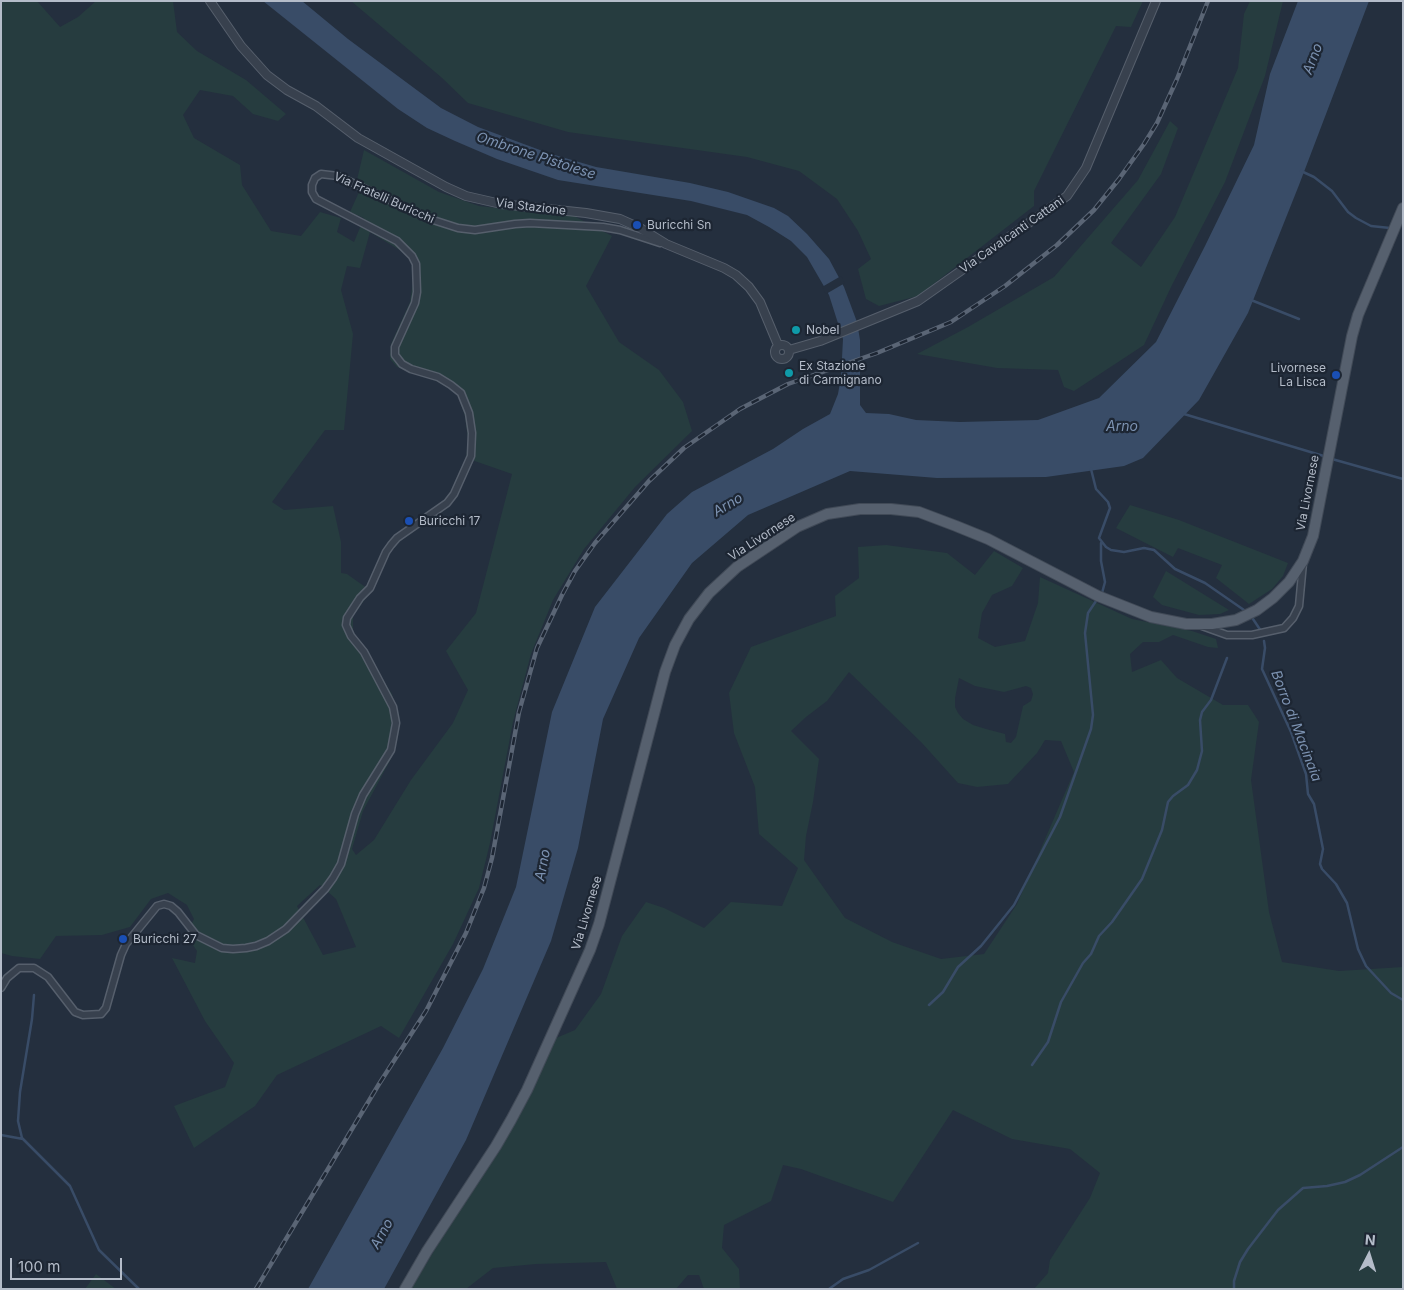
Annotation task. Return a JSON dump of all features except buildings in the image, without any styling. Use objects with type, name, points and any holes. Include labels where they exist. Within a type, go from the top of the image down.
[{"type":"main road","name":"Via Livornese","points":[[405,1289],[427,1251],[496,1146],[527,1090],[590,950],[599,924],[650,730],[675,645],[689,619],[709,593],[737,567],[797,527],[827,514],[860,509],[891,509],[919,512],[988,539],[1058,576],[1127,608],[1151,616],[1186,624],[1212,624],[1236,620],[1257,610],[1273,598],[1289,582],[1303,561],[1312,536],[1352,336],[1358,315],[1403,208]]},
{"type":"street","name":"Via Stazione","points":[[210,1],[241,46],[267,75],[287,90],[316,106],[358,138],[446,187],[466,196],[501,204],[586,213],[620,219],[640,228],[666,244],[724,268],[743,281],[760,302],[778,345],[774,352],[779,359],[784,359],[789,350],[820,341],[847,330]]},
{"type":"street","name":"Via Cavalcanti Cattani","points":[[847,330],[918,301],[1067,196],[1089,161],[1156,1]]},
{"type":"street","name":"Via Fratelli Buricchi","points":[[1,988],[7,978],[19,968],[34,968],[48,977],[75,1012],[92,1016],[100,1014],[106,1008],[121,954],[126,944],[157,906],[164,904],[171,906],[178,912],[196,935],[222,948],[246,948],[268,941],[286,929],[325,889],[341,864],[363,795],[391,750],[396,723],[393,707],[364,652],[351,636],[346,625],[347,618],[360,598],[370,588],[386,552],[396,538],[447,503],[454,494],[469,463],[473,446],[472,433],[469,413],[460,393],[452,384],[438,377],[411,369],[402,364],[395,355],[395,348],[415,303],[417,292],[416,264],[412,256],[397,241],[316,199],[312,192],[315,178],[321,174],[338,176],[430,219],[458,228],[475,230],[530,223],[603,227],[620,230],[666,244]]},
{"type":"street","points":[[778,345],[785,345],[789,350]]},
{"type":"street","points":[[1196,624],[1227,635],[1252,635],[1284,628],[1293,618],[1299,606],[1303,561]]},
{"type":"green space","points":[[1,1],[37,1],[60,27],[78,17],[96,1],[173,1],[177,32],[197,51],[246,80],[286,114],[278,121],[253,114],[233,96],[200,90],[183,115],[194,138],[240,165],[242,185],[271,231],[301,236],[320,212],[341,218],[337,232],[354,242],[364,218],[350,212],[359,192],[355,188],[364,150],[439,192],[479,206],[574,216],[612,236],[586,286],[619,342],[659,370],[683,402],[692,431],[635,487],[584,549],[553,600],[531,654],[513,722],[490,843],[479,888],[453,944],[399,1038],[381,1026],[277,1075],[255,1106],[194,1148],[174,1106],[225,1087],[234,1063],[205,1021],[172,958],[195,963],[197,951],[186,935],[194,919],[187,905],[168,893],[151,899],[130,927],[102,935],[56,936],[40,959],[1,953]],"holes":[[[370,232],[406,254],[412,265],[413,281],[410,302],[391,344],[390,359],[397,367],[433,379],[457,393],[465,416],[468,439],[466,458],[512,474],[476,613],[446,651],[468,690],[453,723],[411,780],[374,840],[356,855],[352,849],[363,811],[394,753],[400,722],[392,694],[353,633],[353,616],[371,591],[347,574],[341,573],[341,542],[333,506],[284,510],[272,502],[325,430],[344,430],[353,334],[341,290],[347,266],[360,268]],[[320,885],[336,899],[356,947],[323,955],[297,906]]]},
{"type":"green space","points":[[351,1],[1143,1],[1131,27],[1116,26],[1034,191],[1034,206],[918,296],[879,306],[866,299],[858,269],[871,259],[858,231],[837,199],[799,171],[747,157],[568,132],[468,103],[441,77]]},
{"type":"green space","points":[[1250,1],[1283,1],[1265,76],[1225,182],[1171,287],[1144,345],[1074,391],[1064,387],[1058,370],[997,368],[917,354],[1054,277],[1138,180],[1170,121],[1178,128],[1161,174],[1111,243],[1141,267],[1175,217],[1238,68],[1244,14]]},
{"type":"green space","points":[[1130,505],[1179,520],[1288,563],[1283,576],[1272,589],[1249,604],[1216,578],[1222,565],[1178,548],[1173,557],[1116,528]]},
{"type":"green space","points":[[886,545],[947,553],[975,575],[994,551],[1023,568],[1012,586],[992,595],[982,613],[978,638],[995,647],[1025,641],[1038,603],[1040,577],[1132,619],[1192,631],[1216,639],[1218,648],[1208,647],[1173,635],[1159,642],[1143,642],[1130,654],[1132,672],[1161,660],[1177,678],[1223,705],[1248,705],[1259,722],[1251,780],[1269,912],[1282,962],[1339,971],[1403,967],[1403,1289],[1034,1289],[1048,1273],[1050,1260],[1090,1198],[1100,1173],[1070,1149],[1012,1139],[953,1110],[893,1202],[801,1169],[783,1165],[771,1201],[724,1225],[722,1248],[739,1269],[740,1289],[704,1289],[699,1275],[688,1275],[676,1289],[617,1289],[606,1262],[536,1264],[493,1268],[466,1289],[411,1289],[527,1097],[556,1038],[575,1030],[601,994],[622,936],[646,902],[664,908],[704,928],[731,902],[782,906],[798,868],[759,834],[755,787],[734,733],[729,693],[751,647],[836,616],[835,596],[859,578],[858,547]],"holes":[[[849,672],[922,743],[958,783],[977,787],[1008,784],[1037,753],[1045,740],[1061,741],[1074,772],[1017,904],[984,954],[941,959],[892,942],[845,918],[804,860],[806,836],[819,759],[791,731],[827,701]],[[959,678],[975,686],[1004,692],[1026,686],[1031,688],[1033,694],[1031,701],[1023,706],[1016,737],[1011,743],[1006,742],[1005,734],[973,725],[963,719],[958,713],[955,707],[955,698]]]},
{"type":"green space","points":[[1166,571],[1229,610],[1220,614],[1199,615],[1162,605],[1153,597]]},
{"type":"green space","points":[[96,1274],[116,1289],[85,1289]]},
{"type":"water","name":"Arno","points":[[263,1],[302,1],[348,39],[441,108],[478,127],[548,153],[596,167],[690,183],[728,192],[774,208],[788,216],[829,259],[844,287],[857,322],[860,340],[860,405],[866,413],[889,414],[916,420],[960,422],[1038,420],[1099,398],[1156,342],[1254,145],[1270,74],[1298,1],[1369,1],[1248,313],[1199,400],[1143,458],[1124,466],[1046,477],[937,478],[850,471],[748,515],[692,563],[639,638],[603,719],[578,848],[551,941],[466,1140],[384,1289],[308,1289],[443,1048],[483,969],[516,887],[552,712],[595,607],[667,514],[692,492],[773,449],[830,414],[838,394],[841,377],[843,339],[829,295],[807,257],[791,241],[769,227],[747,215],[691,201],[558,180],[497,159],[455,141],[427,128],[398,109]]},
{"type":"pier","points":[[841,276],[845,283],[826,294],[822,287]]},
{"type":"waterway","points":[[1301,171],[1314,177],[1332,191],[1348,212],[1356,218],[1371,226],[1390,228]]},
{"type":"waterway","points":[[1251,300],[1299,319]]},
{"type":"waterway","points":[[1184,414],[1327,457]]},
{"type":"waterway","points":[[1332,459],[1403,479]]},
{"type":"waterway","name":"Borro di Macinaia","points":[[1091,469],[1096,489],[1108,502],[1110,508],[1099,538],[1106,547],[1111,550],[1124,552],[1144,548],[1154,550],[1175,569],[1205,583],[1244,610]]},
{"type":"waterway","points":[[1101,543],[1101,561],[1105,582],[1102,593]]},
{"type":"waterway","points":[[929,1005],[943,992],[958,967],[981,946],[1014,905],[1060,817],[1091,729],[1093,715],[1085,633],[1088,613],[1096,601]]},
{"type":"waterway","name":"Borro di Macinaia","points":[[1253,619],[1261,631]]},
{"type":"waterway","name":"Borro di Macinaia","points":[[1264,641],[1262,669],[1291,732],[1306,774],[1308,794],[1314,804],[1323,849],[1320,864],[1322,869],[1336,884],[1347,903],[1358,949],[1366,966],[1391,993],[1403,1000]]},
{"type":"waterway","points":[[1032,1065],[1048,1042],[1061,1002],[1083,963],[1091,954],[1099,936],[1112,922],[1142,879],[1162,830],[1168,802],[1188,785],[1197,770],[1202,751],[1200,720],[1202,712],[1211,700],[1227,658]]},
{"type":"waterway","points":[[34,995],[20,1092],[18,1121],[22,1138],[70,1186],[99,1250],[139,1289]]},
{"type":"waterway","points":[[1,1135],[23,1139]]},
{"type":"waterway","points":[[1234,1289],[1234,1281],[1240,1262],[1248,1249],[1278,1210],[1303,1188],[1345,1182],[1360,1175],[1403,1147]]},
{"type":"waterway","points":[[829,1289],[843,1279],[869,1270],[918,1243]]},
{"type":"railway","points":[[256,1289],[379,1084],[426,1011],[466,933],[484,888],[492,858],[519,712],[537,648],[575,571],[595,543],[649,481],[684,448],[740,409],[788,384],[877,353],[951,322],[1005,286],[1057,245],[1094,210],[1119,179],[1157,123],[1208,1]]},
{"type":"place","name":"Buricchi Sn","points":[[637,225]]},
{"type":"place","name":"Nobel","points":[[796,330]]},
{"type":"place","name":"Ex Stazione di Carmignano","points":[[789,373]]},
{"type":"place","name":"Livornese La Lisca","points":[[1336,375]]},
{"type":"place","name":"Buricchi 17","points":[[409,521]]},
{"type":"place","name":"Buricchi 27","points":[[123,939]]},
{"type":"water label","name":"Ombrone Pistoiese","points":[[536,156]]}]
